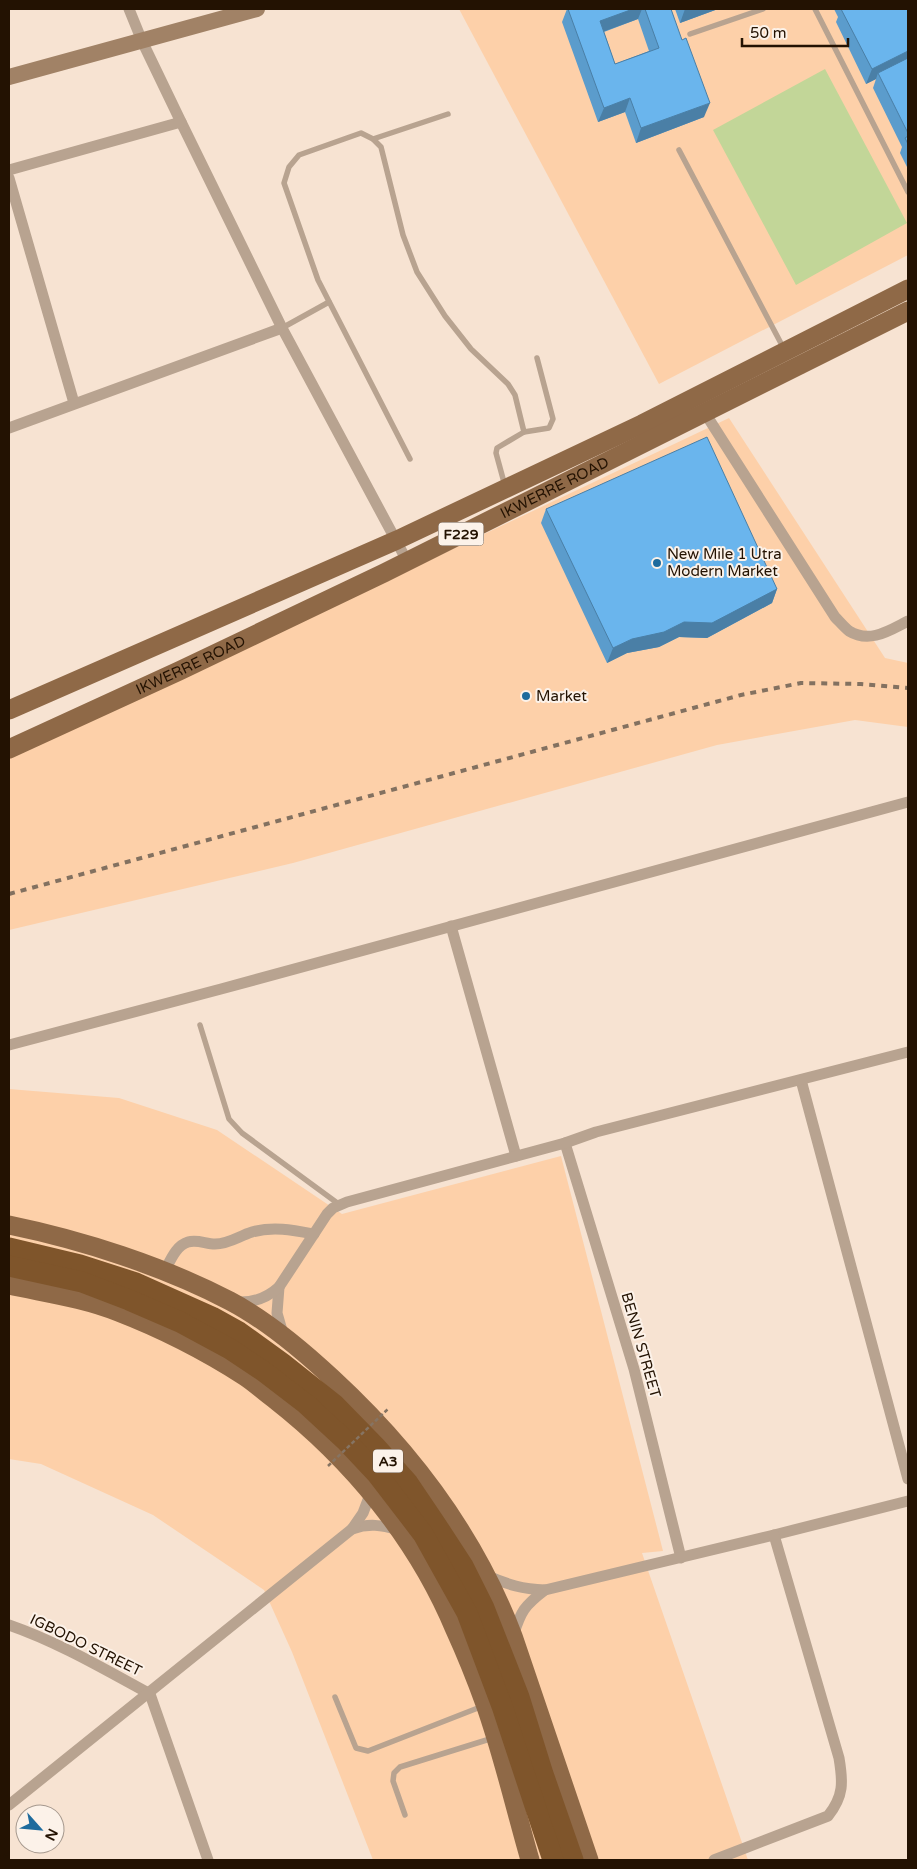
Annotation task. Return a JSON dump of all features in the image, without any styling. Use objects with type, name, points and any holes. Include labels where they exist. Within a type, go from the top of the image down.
[{"type":"highway","name":"A3","points":[[9,1248],[80,1265],[127,1280],[212,1317],[239,1332],[335,1405],[408,1483],[463,1566],[484,1608],[553,1860]]},
{"type":"highway","name":"A3","points":[[9,1266],[82,1282],[180,1322],[230,1349],[263,1371],[306,1404],[346,1441],[377,1474],[423,1534],[504,1677],[573,1860]]},
{"type":"main road","name":"IKWERRE ROAD","points":[[9,710],[397,540],[642,424],[908,289]]},
{"type":"main road","name":"IKWERRE ROAD","points":[[9,749],[179,671],[407,561],[908,311]]},
{"type":"main road","points":[[9,1225],[83,1243],[164,1272],[230,1301],[283,1336],[346,1390],[404,1453],[443,1504],[488,1576],[499,1599],[504,1677],[495,1738],[530,1860]]},
{"type":"main road","points":[[9,1285],[84,1301],[117,1311],[203,1352],[246,1377],[289,1411],[335,1452],[371,1492],[399,1531],[433,1584],[455,1628],[504,1677],[589,1860]]},
{"type":"street","points":[[129,9],[142,41],[282,328],[407,561]]},
{"type":"street","points":[[9,77],[257,9]]},
{"type":"street","points":[[9,170],[181,122]]},
{"type":"street","points":[[9,178],[74,404]]},
{"type":"street","points":[[9,428],[282,328]]},
{"type":"street","points":[[705,413],[835,617],[850,631],[865,636],[878,636],[908,621]]},
{"type":"street","points":[[9,1046],[908,802]]},
{"type":"street","points":[[451,926],[516,1156]]},
{"type":"street","points":[[230,1301],[247,1303],[272,1294],[279,1287],[327,1214],[340,1205],[372,1194],[566,1143],[596,1132],[908,1052]]},
{"type":"street","points":[[801,1080],[908,1479]]},
{"type":"street","name":"BENIN STREET","points":[[566,1143],[634,1369],[681,1558]]},
{"type":"street","points":[[164,1272],[174,1253],[189,1242],[215,1244],[232,1241],[252,1232],[286,1228],[314,1234]]},
{"type":"street","points":[[279,1287],[278,1313],[283,1336]]},
{"type":"street","points":[[352,1530],[363,1513],[371,1492]]},
{"type":"street","points":[[488,1576],[508,1586],[545,1590],[774,1535],[908,1500]]},
{"type":"street","points":[[9,1806],[352,1530],[363,1525],[373,1524],[399,1531]]},
{"type":"street","points":[[714,1860],[828,1816],[836,1807],[842,1788],[840,1758],[774,1535]]},
{"type":"street","points":[[504,1677],[520,1615],[529,1602],[545,1590]]},
{"type":"street","name":"IGBODO STREET","points":[[9,1626],[81,1656],[150,1694]]},
{"type":"street","points":[[150,1694],[208,1860]]},
{"type":"lane","points":[[690,34],[763,9]]},
{"type":"lane","points":[[815,9],[908,192]]},
{"type":"lane","points":[[373,139],[448,114]]},
{"type":"lane","points":[[410,459],[318,280],[284,183],[289,168],[299,155],[361,132],[373,139],[381,148],[402,236],[417,272],[445,316],[470,349],[508,384],[515,395],[524,432]]},
{"type":"lane","points":[[679,150],[785,351]]},
{"type":"lane","points":[[282,328],[329,302]]},
{"type":"lane","points":[[506,488],[496,453],[497,448],[524,432],[549,428],[553,419],[537,358]]},
{"type":"lane","points":[[200,1025],[229,1119],[233,1125],[340,1205]]},
{"type":"lane","points":[[335,1697],[356,1748],[368,1751],[504,1677]]},
{"type":"lane","points":[[405,1815],[393,1781],[394,1773],[400,1768],[495,1738]]},
{"type":"path","points":[[328,1466],[388,1409]]},
{"type":"shaded area","points":[[459,9],[908,9],[908,255],[659,384]]},
{"type":"shaded area","name":"Market","points":[[729,418],[885,658],[908,663],[908,727],[855,720],[717,745],[293,863],[9,930],[9,757],[52,739]]},
{"type":"shaded area","points":[[9,1089],[119,1098],[217,1130],[342,1214],[561,1156],[663,1551],[642,1553],[748,1860],[373,1860],[292,1652],[264,1590],[153,1515],[41,1464],[9,1459]]},
{"type":"green space","points":[[825,69],[907,223],[796,285],[713,130]]},
{"type":"building","points":[[568,9],[633,9],[600,21],[615,64],[659,48],[645,9],[671,9],[682,40],[686,38],[710,103],[641,128],[630,98],[604,108]]},
{"type":"building","points":[[841,9],[908,9],[908,51],[872,69]]},
{"type":"building","points":[[908,58],[908,133],[878,73]]},
{"type":"building","name":"New Mile 1 Utra Modern Market","points":[[707,437],[777,589],[712,623],[684,622],[664,632],[632,639],[613,648],[546,509]]},
{"type":"railway","points":[[9,894],[741,695],[801,683],[861,684],[908,688]]},
{"type":"place","name":"New Mile 1 Utra Modern Market","points":[[657,563]]},
{"type":"place","name":"Market","points":[[526,696]]}]
